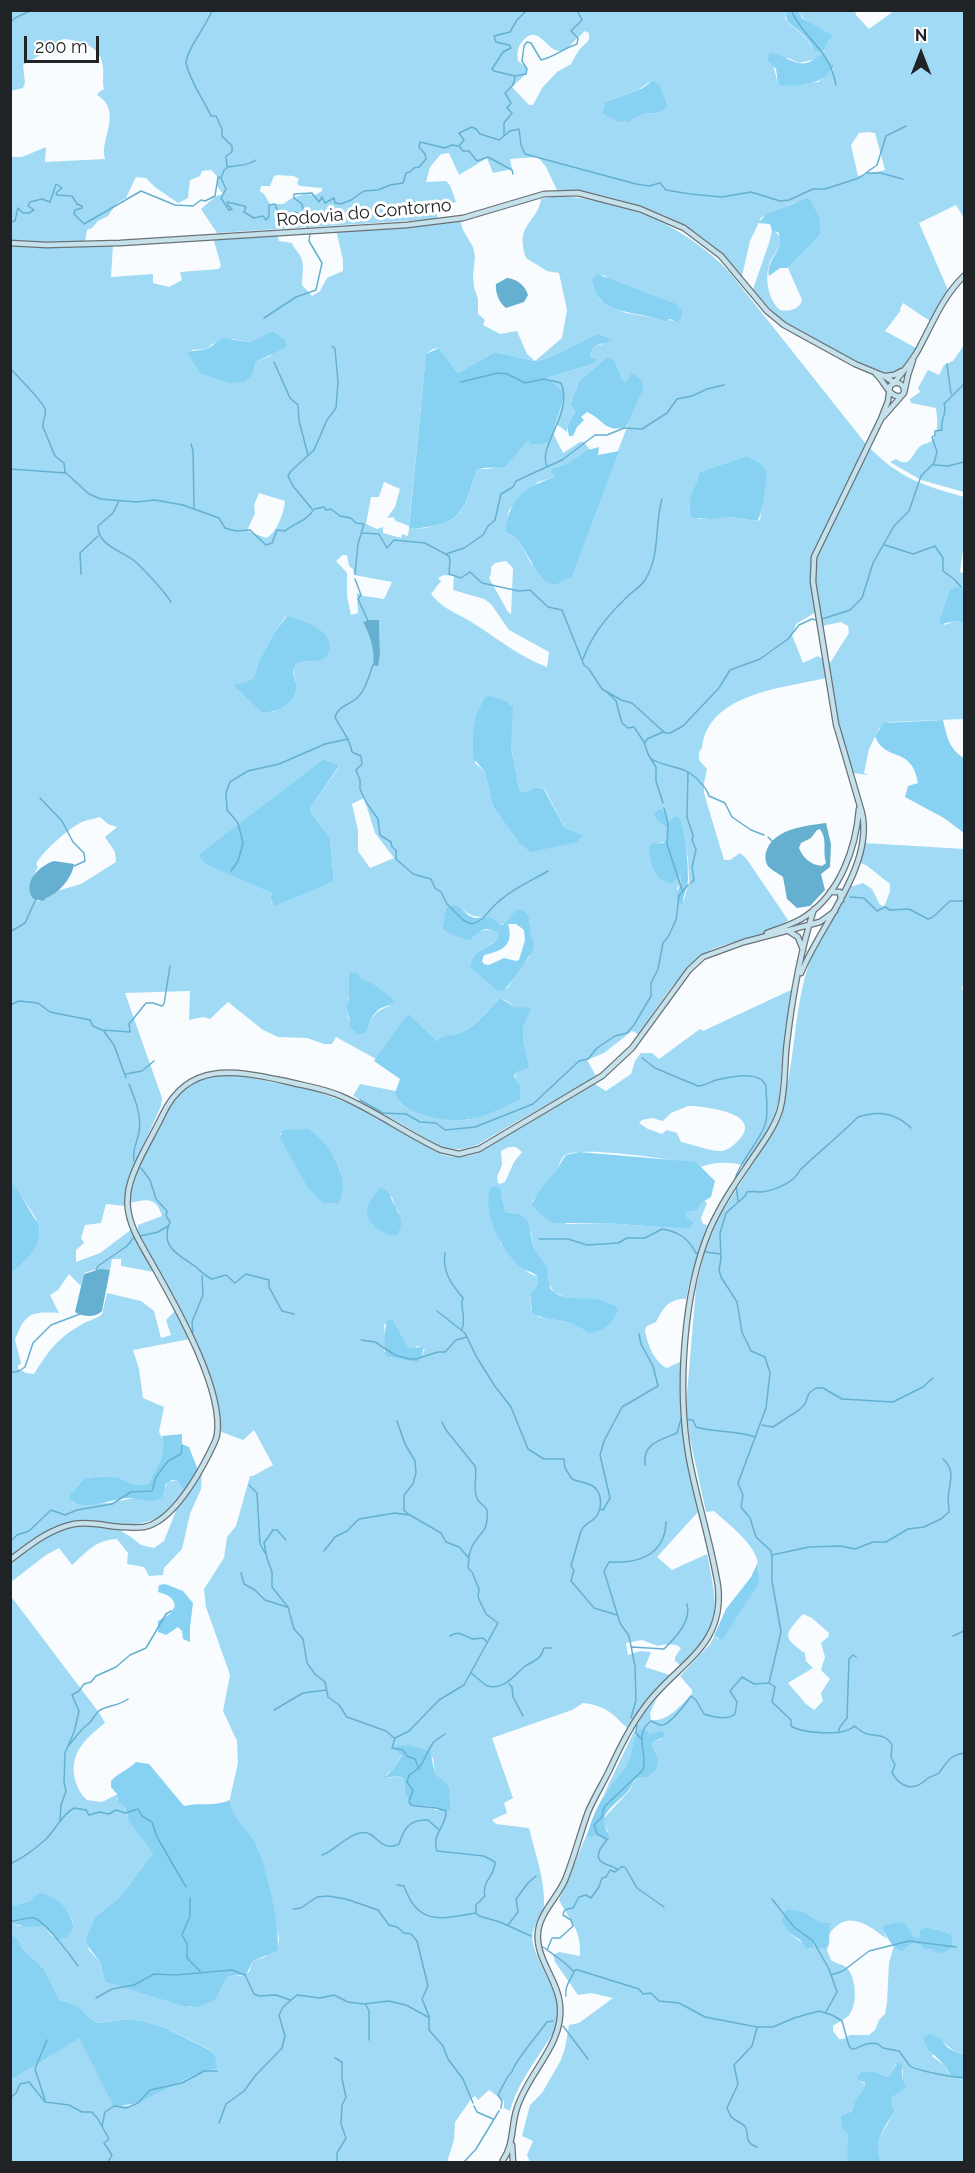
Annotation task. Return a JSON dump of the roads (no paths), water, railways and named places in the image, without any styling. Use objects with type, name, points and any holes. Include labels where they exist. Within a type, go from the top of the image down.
[{"type":"main road","name":"Rodovia do Contorno","points":[[10,243],[46,245],[120,243],[429,224],[463,218],[544,194],[578,193],[640,209],[684,228],[721,256],[767,311],[784,325],[895,383]]},
{"type":"main road","points":[[798,983],[811,952],[840,903],[854,869],[864,830],[860,806],[836,724],[813,582],[813,567],[818,546],[881,419],[888,401],[890,386],[895,383],[915,355],[945,299],[964,276]]},
{"type":"main road","points":[[881,419],[904,391],[915,355]]},
{"type":"main road","points":[[884,376],[894,375],[904,370]]},
{"type":"main road","points":[[874,372],[885,383],[893,397],[901,396]]},
{"type":"main road","points":[[895,383],[902,384],[904,391]]},
{"type":"main road","points":[[760,937],[804,918],[814,911],[830,892],[845,865],[857,829],[860,806]]},
{"type":"main road","points":[[857,829],[864,830]]},
{"type":"main road","points":[[830,892],[841,893],[840,903]]},
{"type":"main road","points":[[814,911],[816,920],[820,922]]},
{"type":"main road","points":[[509,2160],[515,2113],[522,2095],[555,2040],[560,2022],[559,1995],[537,1941],[541,1919],[565,1880],[589,1812],[628,1732],[658,1690],[704,1646],[712,1634],[717,1619],[718,1586],[691,1465],[685,1424],[683,1385],[688,1307],[698,1262],[713,1221],[767,1136],[780,1110],[787,1043],[803,952],[814,911]]},
{"type":"main road","points":[[10,1560],[50,1532],[76,1523],[145,1527],[166,1516],[179,1502],[208,1455],[216,1437],[214,1402],[195,1346],[179,1311],[133,1228],[128,1212],[127,1196],[130,1182],[167,1106],[181,1089],[201,1077],[223,1071],[253,1074],[320,1089],[363,1107],[441,1150],[453,1153],[470,1152],[506,1135],[610,1070],[632,1048],[702,957],[760,937],[820,922],[835,911]]},
{"type":"main road","points":[[787,930],[798,937],[803,952]]},
{"type":"main road","points":[[509,2160],[508,2153],[512,2137]]},
{"type":"waterway","points":[[10,23],[32,10]]},
{"type":"waterway","points":[[527,10],[510,32],[494,36],[496,42],[509,45],[511,48],[503,52],[492,69],[494,71],[515,76],[526,74],[527,69],[522,61],[524,46],[527,42],[531,43],[541,60],[577,44],[578,38],[571,31],[582,20],[577,10]]},
{"type":"waterway","points":[[791,10],[796,20],[828,61],[836,85]]},
{"type":"waterway","points":[[10,222],[15,221],[18,208],[23,213],[29,213],[34,210],[28,206],[30,202],[42,199],[50,202],[56,184],[62,188],[56,193],[57,195],[72,196],[77,204],[82,206],[75,210],[74,214],[84,224],[141,191],[175,205],[193,206],[201,200],[205,201],[215,196],[218,177],[221,178],[227,168],[226,156],[232,152],[232,146],[222,136],[222,129],[216,116],[211,116],[186,63],[212,11]]},
{"type":"waterway","points":[[504,135],[504,123],[512,113],[507,108],[511,103],[505,93],[513,85],[515,77]]},
{"type":"waterway","points":[[459,146],[464,140],[459,133],[472,127],[480,134],[499,140],[510,131],[519,129],[525,154],[636,184],[649,186],[660,183],[666,190],[722,197],[751,192],[780,201],[789,200],[813,189],[825,189],[859,178],[877,165],[886,136],[906,126]]},
{"type":"waterway","points":[[301,214],[304,213],[302,204],[294,198],[294,194],[312,193],[319,202],[322,197],[325,203],[334,198],[335,203],[341,204],[364,191],[378,190],[403,183],[406,173],[419,167],[426,159],[419,147],[420,142],[445,148],[452,145],[458,146]]},
{"type":"waterway","points":[[459,146],[463,151],[469,151],[477,161],[488,157],[512,170],[513,174]]},
{"type":"waterway","points":[[228,167],[256,160]]},
{"type":"waterway","points":[[866,173],[880,173],[903,179]]},
{"type":"waterway","points":[[221,178],[226,189],[221,198],[229,210],[232,209],[227,202],[244,206],[246,207],[244,212],[254,218],[263,216],[266,220],[269,216],[269,205],[275,204],[278,212],[285,213],[287,217],[295,212],[300,214]]},
{"type":"waterway","points":[[301,215],[309,229]]},
{"type":"waterway","points":[[264,318],[296,297],[316,290],[322,263],[309,241],[310,233]]},
{"type":"waterway","points":[[312,509],[293,486],[288,476],[314,450],[327,420],[336,408],[338,382],[335,349],[332,346]]},
{"type":"waterway","points":[[274,362],[290,398],[298,405],[299,421],[308,455]]},
{"type":"waterway","points":[[947,364],[951,394]]},
{"type":"waterway","points":[[10,368],[43,406],[45,411],[43,427],[55,456],[64,463],[65,472]]},
{"type":"waterway","points":[[461,382],[498,373],[507,374],[525,383],[544,379],[561,383],[564,395],[563,406],[547,449],[545,458],[547,466]]},
{"type":"waterway","points":[[822,619],[850,610],[862,598],[873,563],[894,526],[909,511],[921,476],[934,463],[937,452],[932,437],[935,431],[942,430],[944,404],[964,384]]},
{"type":"waterway","points":[[446,554],[464,548],[483,535],[495,520],[501,494],[513,487],[516,481],[562,460],[595,435],[607,435],[624,428],[642,429],[667,413],[677,399],[724,385]]},
{"type":"waterway","points":[[191,444],[194,507]]},
{"type":"waterway","points":[[934,465],[948,466],[964,462]]},
{"type":"waterway","points":[[10,469],[66,473],[89,494],[101,499],[136,502],[155,500],[183,505],[219,518],[225,528],[236,531],[250,530],[266,545],[272,543],[277,530],[285,531],[305,519],[314,509],[324,507],[326,510],[331,509],[340,516],[364,524],[358,544],[355,574]]},
{"type":"waterway","points":[[583,659],[600,627],[618,606],[643,583],[650,570],[662,499]]},
{"type":"waterway","points":[[119,501],[113,513],[98,526],[102,539],[137,563],[171,602]]},
{"type":"waterway","points":[[362,533],[379,534],[387,548],[394,540],[425,543],[449,556],[449,574],[461,578],[470,572],[482,583],[519,591],[530,590],[548,607],[562,610],[584,665],[602,689],[621,700],[632,703],[665,733],[670,733],[683,726],[719,688],[730,670],[760,659],[788,639],[799,625],[812,619],[816,620]]},
{"type":"waterway","points":[[81,574],[80,553],[98,536]]},
{"type":"waterway","points":[[885,545],[913,554],[935,546],[943,558],[943,571],[961,587]]},
{"type":"waterway","points":[[355,579],[361,595],[358,599],[369,623]]},
{"type":"waterway","points":[[373,665],[361,694],[341,708],[335,717],[352,752],[361,756],[362,764],[356,770],[360,780],[360,789],[378,819],[380,835],[391,842],[392,847],[396,850],[396,859],[413,874],[431,879],[447,904],[463,920],[471,924],[481,920],[512,891],[548,871]]},
{"type":"waterway","points":[[607,692],[616,701],[622,723],[628,728],[634,727],[644,742],[656,767],[656,781],[663,803]]},
{"type":"waterway","points":[[645,743],[647,739],[663,732]]},
{"type":"waterway","points":[[231,871],[238,861],[243,843],[238,823],[227,810],[226,793],[230,782],[248,771],[279,764],[325,744],[348,739]]},
{"type":"waterway","points":[[650,758],[693,775],[705,787],[709,796],[725,803],[732,817],[751,830],[764,835]]},
{"type":"waterway","points":[[688,772],[687,817],[696,850],[692,867],[694,880],[691,883]]},
{"type":"waterway","points":[[40,798],[62,821],[73,842],[84,853],[85,861],[74,866]]},
{"type":"waterway","points":[[664,808],[668,823],[667,844],[682,890]]},
{"type":"waterway","points":[[768,837],[772,841]]},
{"type":"waterway","points":[[360,1100],[383,1113],[406,1114],[420,1122],[436,1123],[445,1130],[475,1127],[533,1104],[579,1061],[588,1059],[597,1048],[615,1036],[627,1033],[634,1025],[651,996],[651,983],[658,969],[663,943],[676,920],[679,896],[688,885]]},
{"type":"waterway","points":[[850,897],[864,898],[877,911],[885,907],[890,910],[909,909],[928,919],[950,901],[964,901]]},
{"type":"waterway","points":[[10,932],[25,923],[36,899]]},
{"type":"waterway","points":[[10,1005],[19,1001],[38,1003],[50,1012],[90,1020],[93,1026],[102,1030],[130,1032],[129,1024],[146,1003],[162,1006],[164,1004],[170,966]]},
{"type":"waterway","points":[[103,1030],[114,1045],[126,1078]]},
{"type":"waterway","points":[[642,1058],[655,1068],[698,1086],[736,1076],[751,1076],[763,1081],[766,1086],[765,1125],[735,1180]]},
{"type":"waterway","points":[[126,1074],[142,1071],[154,1061]]},
{"type":"waterway","points":[[129,1084],[140,1120],[134,1161]]},
{"type":"waterway","points":[[769,1683],[781,1632],[772,1581],[772,1557],[771,1551],[756,1537],[750,1518],[741,1507],[743,1495],[738,1483],[766,1408],[770,1373],[765,1357],[751,1351],[742,1332],[737,1302],[721,1277],[719,1270],[720,1233],[726,1213],[747,1192],[767,1191],[789,1182],[858,1117],[886,1114],[899,1119],[911,1128]]},
{"type":"waterway","points":[[141,1168],[150,1180],[156,1199],[167,1211],[166,1216],[170,1222],[167,1238],[177,1254],[212,1279],[226,1275],[235,1283],[246,1274],[269,1280],[269,1287],[282,1311],[294,1314]]},
{"type":"waterway","points":[[736,1185],[738,1201]]},
{"type":"waterway","points":[[140,1236],[158,1232],[168,1226]]},
{"type":"waterway","points":[[539,1239],[568,1239],[587,1245],[618,1243],[627,1238],[645,1238],[662,1229],[682,1236],[696,1253],[700,1253]]},
{"type":"waterway","points":[[96,1271],[98,1266],[127,1246],[134,1237]]},
{"type":"waterway","points":[[705,1252],[721,1254]]},
{"type":"waterway","points":[[445,1253],[444,1260],[448,1277],[463,1298],[462,1329]]},
{"type":"waterway","points":[[193,1332],[192,1322],[203,1295],[202,1276]]},
{"type":"waterway","points":[[437,1311],[465,1333],[494,1385],[511,1407],[528,1449],[544,1459],[564,1459],[565,1468],[572,1479],[591,1485],[598,1491],[600,1496],[598,1514],[581,1531],[571,1566],[574,1570],[571,1581],[594,1608],[617,1615]]},
{"type":"waterway","points":[[10,1373],[25,1367],[33,1343],[51,1325],[80,1314]]},
{"type":"waterway","points":[[600,1509],[603,1510],[610,1498],[600,1455],[604,1441],[622,1407],[658,1386],[653,1366],[641,1344],[639,1334]]},
{"type":"waterway","points":[[361,1340],[375,1342],[395,1355],[416,1359],[445,1352],[456,1340],[467,1337]]},
{"type":"waterway","points":[[762,1425],[773,1427],[799,1410],[805,1404],[809,1393],[816,1388],[823,1388],[842,1399],[893,1402],[923,1387],[933,1378]]},
{"type":"waterway","points":[[645,1465],[646,1452],[654,1443],[677,1433],[681,1419],[693,1420],[696,1427],[703,1429],[741,1433],[755,1437]]},
{"type":"waterway","points":[[397,1421],[405,1444],[415,1461],[416,1473],[413,1484],[404,1495],[404,1510],[409,1515]]},
{"type":"waterway","points":[[419,1769],[415,1759],[407,1756],[403,1750],[392,1748],[395,1738],[409,1731],[439,1700],[464,1685],[498,1623],[486,1614],[478,1597],[479,1589],[468,1568],[471,1549],[485,1529],[487,1518],[487,1510],[479,1502],[476,1494],[475,1466],[442,1422]]},
{"type":"waterway","points":[[10,1542],[17,1535],[29,1531],[51,1510],[65,1515],[77,1510],[112,1504],[131,1492],[152,1491],[156,1477],[168,1461],[181,1454],[182,1446]]},
{"type":"waterway","points":[[772,1555],[809,1547],[840,1546],[855,1549],[873,1542],[886,1542],[908,1529],[924,1527],[941,1519],[949,1512],[948,1496],[951,1478],[949,1466],[943,1459]]},
{"type":"waterway","points":[[249,1485],[257,1493],[260,1544],[265,1553]]},
{"type":"waterway","points":[[324,1551],[335,1537],[347,1531],[359,1519],[395,1513],[410,1515],[441,1533],[446,1542],[459,1547],[468,1557]]},
{"type":"waterway","points":[[631,1718],[636,1700],[635,1666],[629,1636],[620,1623],[604,1571],[609,1562],[640,1559],[655,1550],[661,1542],[666,1522]]},
{"type":"waterway","points":[[286,1540],[277,1530],[273,1530],[264,1543],[272,1572],[272,1587],[288,1607],[294,1629],[303,1639],[307,1663],[325,1682],[328,1697],[339,1705],[347,1717],[386,1731],[394,1738]]},
{"type":"waterway","points":[[241,1573],[244,1584],[255,1590],[265,1600],[287,1607]]},
{"type":"waterway","points":[[632,1647],[664,1649],[685,1623],[687,1604]]},
{"type":"waterway","points":[[60,1820],[61,1805],[66,1791],[65,1753],[74,1732],[79,1711],[72,1695],[96,1676],[116,1667],[130,1655],[146,1648],[166,1614],[171,1611]]},
{"type":"waterway","points":[[953,1636],[964,1631]]},
{"type":"waterway","points":[[450,1636],[459,1633],[473,1639],[483,1638],[487,1642]]},
{"type":"waterway","points":[[471,1673],[487,1686],[499,1686],[508,1682],[524,1667],[539,1658],[544,1648],[552,1648]]},
{"type":"waterway","points":[[838,1733],[847,1718],[849,1659],[853,1655],[856,1657]]},
{"type":"waterway","points":[[617,1869],[604,1864],[599,1859],[600,1850],[607,1839],[597,1834],[594,1825],[602,1817],[604,1807],[643,1770],[642,1737],[646,1726],[651,1721],[660,1725],[668,1723],[691,1696],[704,1714],[720,1718],[732,1716],[735,1714],[737,1702],[730,1691],[742,1677],[754,1684],[769,1683],[775,1687],[772,1702],[791,1720],[791,1726],[813,1732],[833,1733],[854,1726],[865,1733],[887,1739],[892,1745],[891,1757],[895,1765],[892,1773],[904,1785],[913,1787],[922,1783],[939,1773],[952,1757],[964,1753]]},
{"type":"waterway","points":[[509,1684],[523,1716]]},
{"type":"waterway","points":[[274,1710],[303,1693],[326,1690]]},
{"type":"waterway","points":[[68,1746],[91,1722],[96,1713],[128,1699]]},
{"type":"waterway","points":[[637,1725],[636,1733],[641,1739]]},
{"type":"waterway","points":[[445,1734],[434,1742],[421,1764],[409,1775],[407,1782],[413,1790],[409,1802],[411,1805],[446,1811],[437,1835],[437,1851],[484,1856],[495,1862],[495,1867],[485,1886],[485,1896],[476,1905],[476,1913]]},
{"type":"waterway","points":[[10,1864],[41,1843],[74,1808],[86,1810],[89,1815],[99,1812],[109,1814],[116,1810],[125,1813],[138,1809],[142,1816],[152,1822],[157,1837],[186,1887]]},
{"type":"waterway","points":[[322,1855],[360,1833],[370,1834],[382,1844],[392,1846],[399,1844],[405,1830],[416,1821],[428,1820],[438,1829]]},
{"type":"waterway","points":[[547,1950],[552,1938],[560,1938],[573,1926],[571,1920],[563,1915],[564,1911],[573,1908],[579,1897],[586,1895],[591,1898],[602,1878],[606,1877],[610,1870],[615,1872],[625,1867],[637,1888],[664,1907]]},
{"type":"waterway","points":[[508,1925],[518,1912],[516,1899],[536,1876]]},
{"type":"waterway","points":[[397,1885],[404,1886],[416,1908],[423,1914],[441,1918],[476,1913],[531,1936]]},
{"type":"waterway","points":[[293,1909],[301,1908],[317,1897],[346,1899],[378,1910],[389,1925],[411,1934],[417,1941],[428,1986],[422,1999],[429,2016],[429,2030],[443,2046],[448,2059],[463,2079],[473,2103]]},
{"type":"waterway","points":[[190,1898],[190,1916],[182,1935],[187,1944],[187,1958],[200,1971]]},
{"type":"waterway","points":[[772,1899],[794,1927],[813,1941],[829,1969],[837,1992],[826,2012]]},
{"type":"waterway","points":[[10,1921],[25,1918],[34,1918],[39,1921],[58,1939],[78,1966]]},
{"type":"waterway","points":[[831,1975],[843,1971],[869,1951],[909,1941],[956,1947]]},
{"type":"waterway","points":[[543,1947],[574,1972]]},
{"type":"waterway","points":[[96,1998],[112,1989],[134,1985],[154,1974],[175,1975],[232,1970],[245,1975],[254,1994],[276,1995],[290,2000]]},
{"type":"waterway","points":[[566,1996],[568,1983],[575,1970],[578,1970],[639,1989],[643,1994],[651,1993],[659,2001],[679,2003],[705,2017],[757,2027],[773,2027],[819,2011],[842,2021],[849,2046],[852,2049],[866,2044],[878,2044],[883,2048],[899,2051],[914,2068],[964,2077]]},
{"type":"waterway","points":[[219,2123],[226,2104],[244,2091],[282,2048],[285,2036],[279,2015],[283,2007],[297,1995],[320,1998],[334,1995],[348,2002],[364,2004],[389,2001],[406,2005],[428,2017]]},
{"type":"waterway","points":[[366,2005],[369,2011],[369,2040]]},
{"type":"waterway","points":[[501,2108],[502,2101],[498,2095],[508,2076],[547,2022],[553,2021]]},
{"type":"waterway","points":[[563,2026],[588,2059]]},
{"type":"waterway","points":[[757,2028],[752,2046],[734,2065],[738,2084],[727,2108],[731,2117],[745,2126],[748,2141],[757,2147]]},
{"type":"waterway","points":[[45,2100],[35,2069],[47,2040]]},
{"type":"waterway","points":[[335,2058],[342,2062],[342,2079],[346,2097],[342,2105],[341,2124],[346,2138],[337,2153],[337,2162]]},
{"type":"waterway","points":[[102,2126],[105,2112],[114,2106],[126,2108],[138,2103],[150,2090],[182,2083],[204,2071],[217,2071]]},
{"type":"waterway","points":[[10,2098],[16,2093],[20,2084],[29,2082],[45,2102],[69,2105],[82,2112],[92,2112],[109,2139],[104,2143],[112,2155],[108,2162]]},
{"type":"waterway","points":[[474,2106],[477,2112],[493,2119]]},
{"type":"waterway","points":[[464,2162],[476,2149],[499,2111]]}]
